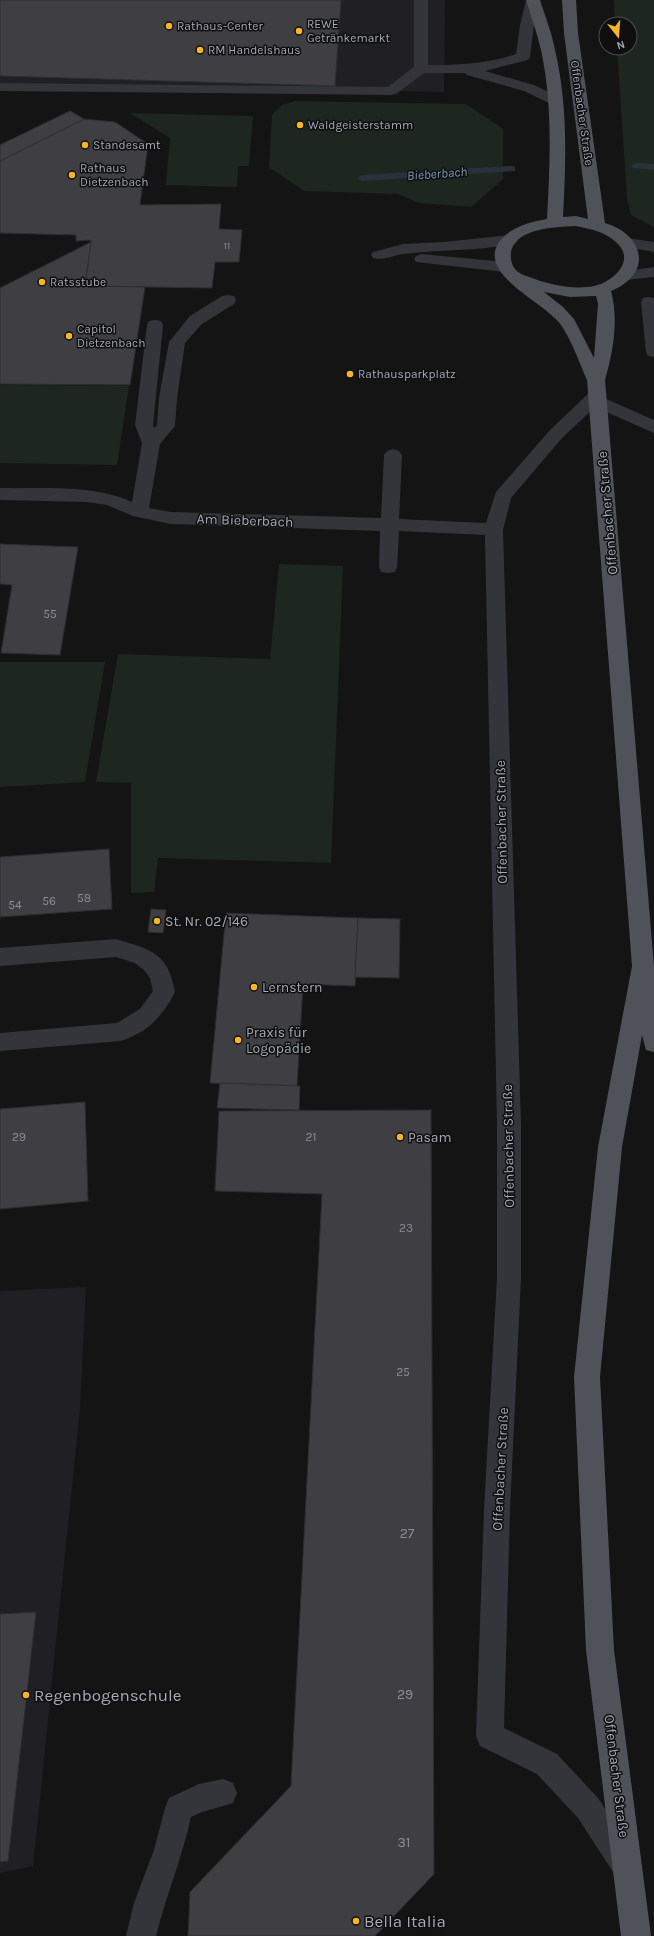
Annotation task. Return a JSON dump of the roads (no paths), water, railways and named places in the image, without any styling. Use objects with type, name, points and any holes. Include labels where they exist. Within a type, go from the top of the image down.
[{"type":"main road","name":"Offenbacher Straße","points":[[533,0],[548,49],[556,101],[558,147],[555,222]]},
{"type":"main road","name":"Offenbacher Straße","points":[[569,0],[571,33],[597,225]]},
{"type":"main road","points":[[576,221],[597,225],[614,233],[627,243],[633,254],[632,265],[626,275],[616,283],[602,289],[584,292],[545,288],[509,272],[502,256],[504,248],[510,240],[521,232],[536,225],[576,221]]},
{"type":"main road","name":"Offenbacher Straße","points":[[509,272],[557,311],[568,323],[597,392]]},
{"type":"main road","name":"Offenbacher Straße","points":[[602,289],[606,304],[604,352],[597,392],[642,966],[654,1043]]},
{"type":"main road","name":"Offenbacher Straße","points":[[636,1936],[600,1650],[587,1377],[610,1147],[642,966]]},
{"type":"street","points":[[421,0],[421,69]]},
{"type":"street","points":[[0,87],[269,91],[391,91],[421,69],[467,70],[504,64],[523,57],[527,25],[533,0]]},
{"type":"street","points":[[467,70],[529,88],[556,101]]},
{"type":"street","points":[[509,272],[379,255],[403,249],[444,247],[510,240]]},
{"type":"street","points":[[627,243],[654,247]]},
{"type":"street","points":[[626,275],[654,272]]},
{"type":"street","points":[[151,443],[166,426],[168,398],[177,342],[196,320],[228,300]]},
{"type":"street","points":[[649,302],[654,352]]},
{"type":"street","points":[[139,512],[151,443],[144,425],[155,325]]},
{"type":"street","points":[[597,392],[654,427]]},
{"type":"street","name":"Offenbacher Straße","points":[[597,392],[556,434],[502,496],[494,530],[509,1124],[509,1247],[497,1509],[490,1736],[547,1764],[588,1808],[629,1871]]},
{"type":"street","points":[[388,567],[391,524],[390,483],[393,455]]},
{"type":"street","name":"Am Bieberbach","points":[[0,494],[87,496],[110,499],[139,512],[171,518],[464,526],[494,530]]},
{"type":"street","points":[[0,956],[116,948],[142,956],[153,965],[161,975],[164,992],[148,1016],[121,1032],[0,1042]]},
{"type":"street","points":[[141,1936],[149,1903],[169,1850],[179,1808],[199,1798],[224,1793]]},
{"type":"waterway","name":"Bieberbach","points":[[636,166],[654,167]]},
{"type":"waterway","name":"Bieberbach","points":[[362,178],[512,169]]},
{"type":"place","name":"Rathaus-Center","points":[[169,26]]},
{"type":"place","name":"REWE Getränkemarkt","points":[[299,31]]},
{"type":"place","name":"RM Handelshaus","points":[[200,50]]},
{"type":"place","name":"Waldgeisterstamm","points":[[300,125]]},
{"type":"place","name":"Standesamt","points":[[85,145]]},
{"type":"place","name":"Rathaus Dietzenbach","points":[[72,175]]},
{"type":"place","name":"Ratsstube","points":[[42,282]]},
{"type":"place","name":"Capitol Dietzenbach","points":[[69,336]]},
{"type":"place","name":"Rathausparkplatz","points":[[350,374]]},
{"type":"place","name":"St. Nr. 02/146","points":[[157,921]]},
{"type":"place","name":"Lernstern","points":[[254,987]]},
{"type":"place","name":"Praxis für Logopädie","points":[[238,1040]]},
{"type":"place","name":"Pasam","points":[[400,1137]]},
{"type":"place","name":"Regenbogenschule","points":[[26,1695]]},
{"type":"place","name":"Bella Italia","points":[[356,1921]]}]
